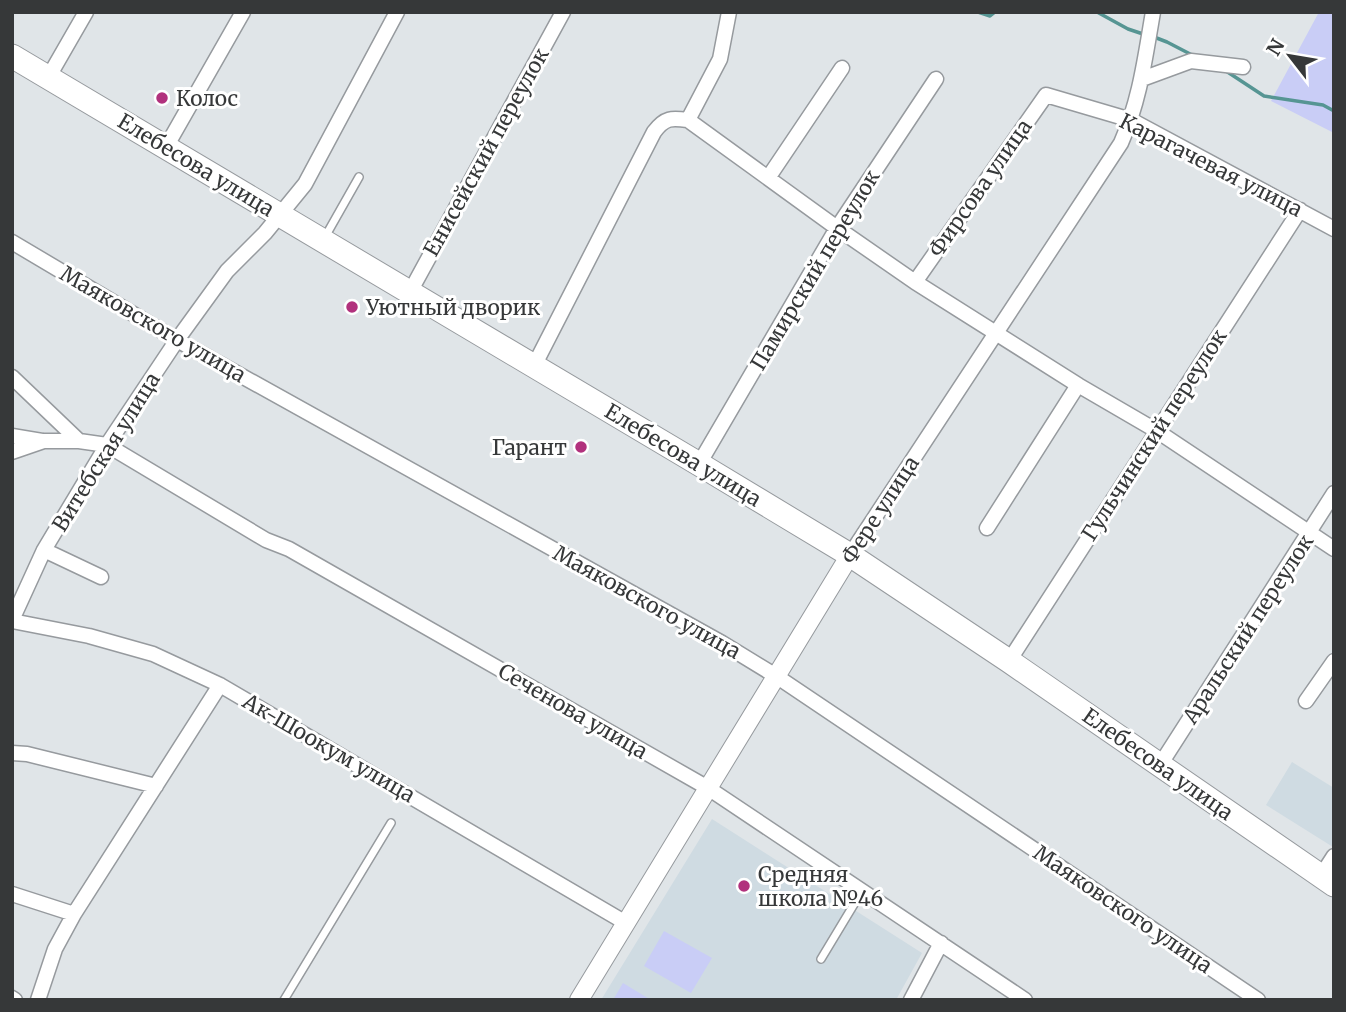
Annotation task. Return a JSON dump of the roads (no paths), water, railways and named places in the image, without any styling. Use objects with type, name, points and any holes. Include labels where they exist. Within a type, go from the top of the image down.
[{"type":"main road","name":"Елебесова улица","points":[[12,57],[850,555],[1328,881]]},
{"type":"street","points":[[48,78],[86,12]]},
{"type":"street","points":[[166,148],[243,12]]},
{"type":"street","name":"Витебская улица","points":[[12,621],[44,550],[107,445],[177,340],[228,271],[281,216],[305,184],[397,12]]},
{"type":"street","name":"Енисейский переулок","points":[[410,292],[563,12]]},
{"type":"street","points":[[688,120],[720,59],[729,12]]},
{"type":"street","name":"Фере улица","points":[[579,1000],[850,555],[1121,144],[1132,120],[1142,79],[1153,12]]},
{"type":"street","points":[[1142,79],[1191,61],[1242,66]]},
{"type":"street","points":[[768,178],[842,68]]},
{"type":"street","name":"Памирский переулок","points":[[699,464],[837,228],[936,79]]},
{"type":"street","name":"Карагачевая улица","points":[[1046,96],[1132,120],[1334,229]]},
{"type":"street","name":"Фирсова улица","points":[[915,282],[1046,96]]},
{"type":"street","points":[[534,366],[654,132],[671,118],[688,120],[915,282],[1077,385],[1157,431],[1334,549]]},
{"type":"street","name":"Гульчинский переулок","points":[[1009,661],[1300,210]]},
{"type":"street","name":"Маяковского улица","points":[[12,242],[177,340],[710,636],[776,676],[1258,1000]]},
{"type":"street","points":[[12,377],[79,441]]},
{"type":"street","points":[[987,528],[1077,385]]},
{"type":"street","points":[[12,436],[44,442],[79,441],[107,445]]},
{"type":"street","points":[[12,452],[44,442]]},
{"type":"street","name":"Сеченова улица","points":[[107,445],[266,540],[289,549],[708,788],[1026,1000]]},
{"type":"street","name":"Аральский переулок","points":[[1160,765],[1334,493]]},
{"type":"street","points":[[44,550],[101,577]]},
{"type":"street","name":"Ак-Шоокум улица","points":[[12,621],[89,636],[153,654],[220,685],[626,923]]},
{"type":"street","points":[[1306,701],[1334,661]]},
{"type":"street","points":[[38,1000],[55,949],[74,914],[220,685]]},
{"type":"street","points":[[12,753],[27,754],[156,786]]},
{"type":"street","points":[[1328,881],[1334,856]]},
{"type":"street","points":[[12,894],[74,914]]},
{"type":"street","points":[[911,1000],[940,943]]},
{"type":"lane","points":[[323,240],[359,177]]},
{"type":"lane","points":[[284,1000],[391,823]]},
{"type":"lane","points":[[821,958],[862,891]]},
{"type":"waterway","points":[[978,12],[990,16],[995,12]]},
{"type":"waterway","points":[[1097,12],[1128,29],[1146,35]]},
{"type":"waterway","points":[[1154,37],[1194,56]]},
{"type":"waterway","points":[[1226,71],[1264,96],[1323,105],[1334,111]]},
{"type":"place","name":"Колос","points":[[162,98]]},
{"type":"place","name":"Уютный дворик","points":[[352,307]]},
{"type":"place","name":"Гарант","points":[[581,447]]},
{"type":"place","name":"Средняя школа №46","points":[[744,886]]}]
